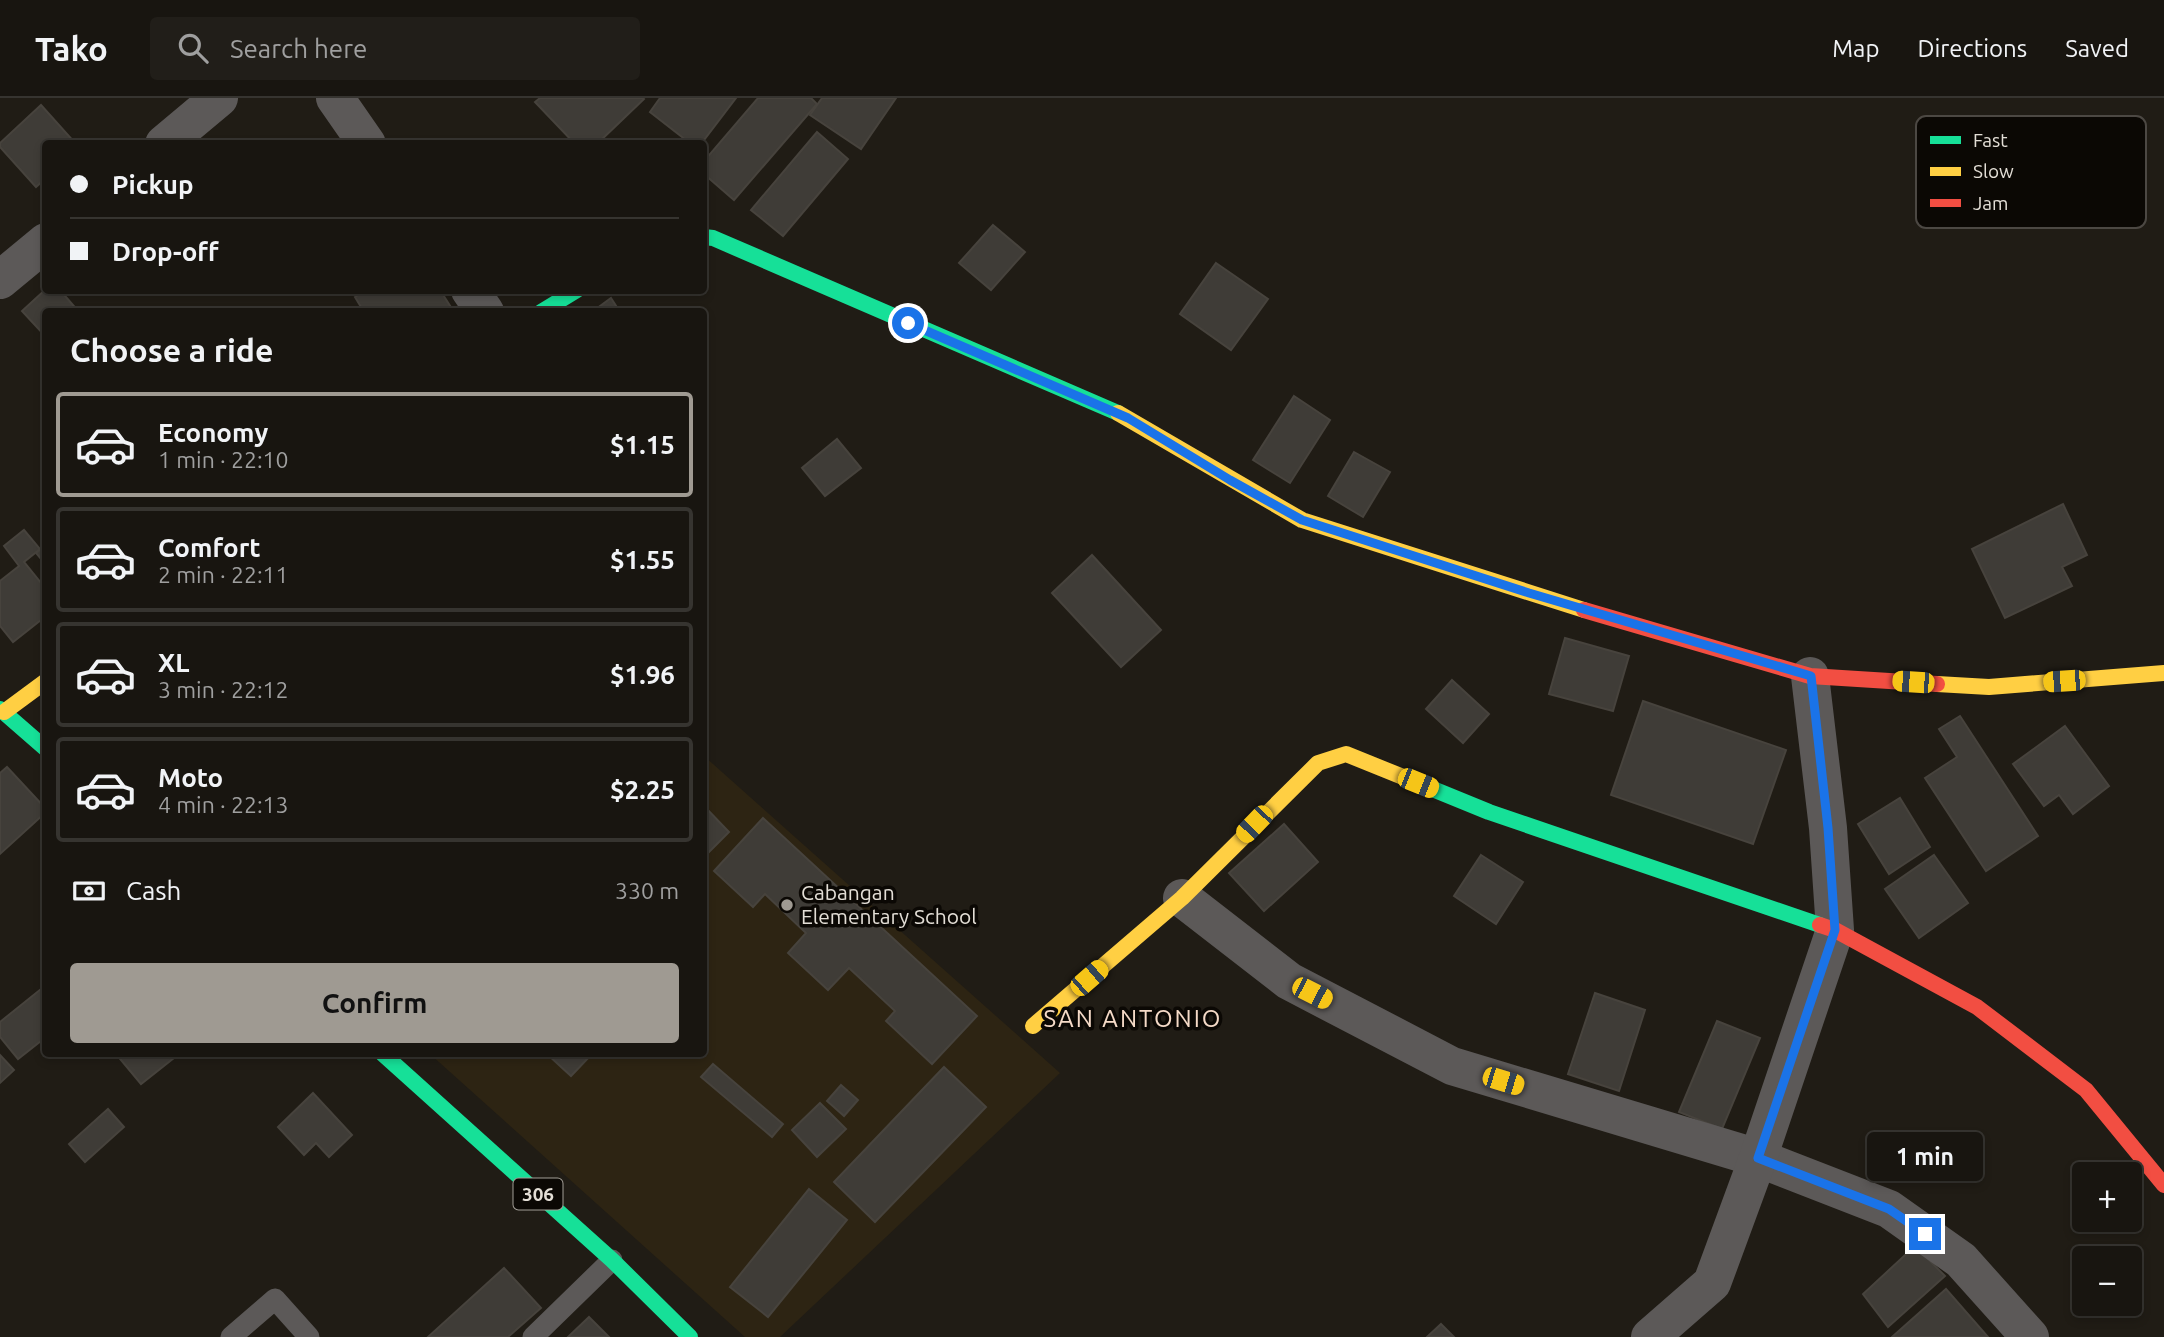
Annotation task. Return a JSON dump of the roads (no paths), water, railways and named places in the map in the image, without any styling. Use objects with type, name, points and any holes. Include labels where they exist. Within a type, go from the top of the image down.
[{"type":"street","points":[[169,140],[219,98]]},
{"type":"street","points":[[335,98],[364,140]]},
{"type":"street","points":[[707,237],[1128,418],[1302,520],[1529,593],[1811,676],[1989,687],[2164,673]]},
{"type":"street","points":[[0,280],[42,245]]},
{"type":"street","points":[[548,308],[570,294]]},
{"type":"street","points":[[1650,1337],[1713,1283],[1835,930],[1828,828],[1811,676]]},
{"type":"street","points":[[42,684],[2,710],[42,746]]},
{"type":"street","points":[[1033,1026],[1182,898],[1318,763],[1346,754],[1489,812],[1835,930],[1977,1007],[2086,1090],[2164,1185]]},
{"type":"street","points":[[1182,898],[1289,981],[1452,1066],[1758,1158],[1889,1209],[1961,1260],[2030,1337]]},
{"type":"street","name":"306","points":[[386,1057],[612,1260],[690,1337]]},
{"type":"lane","points":[[533,1337],[612,1260]]},
{"type":"lane","points":[[231,1337],[275,1298],[309,1337]]},
{"type":"place","name":"Cabangan Elementary School","points":[[787,905]]},
{"type":"district","name":"SAN ANTONIO","points":[[1133,1019]]}]
